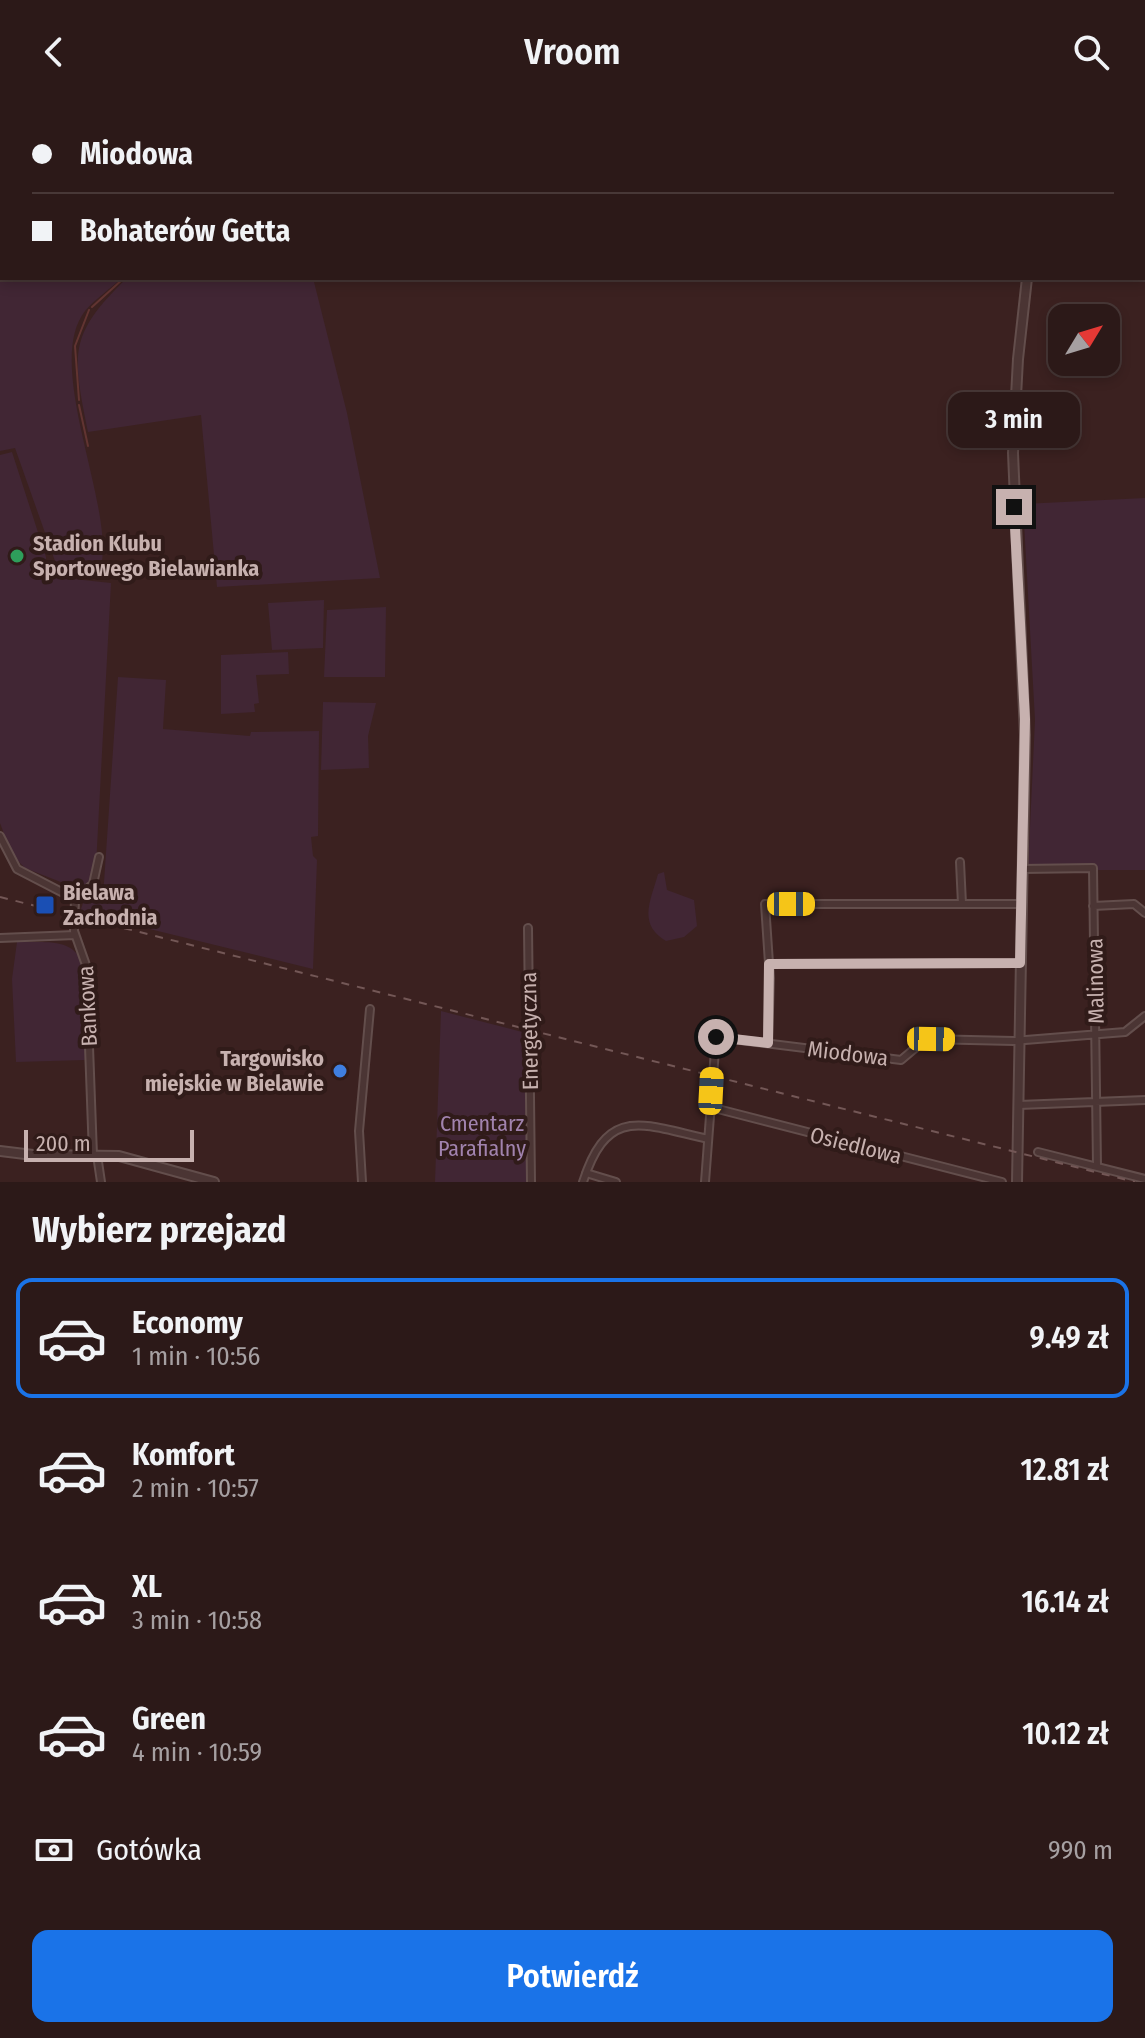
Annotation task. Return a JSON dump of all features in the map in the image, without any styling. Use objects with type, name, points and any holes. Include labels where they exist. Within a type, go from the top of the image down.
[{"type":"street","points":[[1017,1182],[1024,708],[1013,453],[1018,359],[1027,280]]},
{"type":"street","points":[[0,836],[4,857],[23,873],[75,899]]},
{"type":"street","points":[[75,935],[75,899],[93,883],[99,857]]},
{"type":"street","points":[[960,862],[962,904]]},
{"type":"street","name":"Malinowa","points":[[1022,869],[1093,868],[1097,1166]]},
{"type":"street","points":[[768,1043],[769,964],[765,904],[1021,904]]},
{"type":"street","points":[[1093,906],[1134,904],[1145,913]]},
{"type":"street","name":"Energetyczna","points":[[528,928],[531,1182]]},
{"type":"street","name":"Bankowa","points":[[0,938],[75,935],[86,957],[95,1155],[101,1182]]},
{"type":"street","points":[[769,964],[1020,963]]},
{"type":"street","points":[[362,1182],[359,1131],[370,1009]]},
{"type":"street","name":"Miodowa","points":[[710,1107],[716,1037],[901,1060],[927,1039],[1020,1040],[1127,1032],[1145,1016]]},
{"type":"street","points":[[1019,1105],[1145,1100]]},
{"type":"street","points":[[705,1182],[710,1107]]},
{"type":"street","name":"Osiedlowa","points":[[710,1107],[1002,1182]]},
{"type":"street","points":[[583,1182],[600,1142],[622,1127],[644,1126],[708,1139]]},
{"type":"street","points":[[0,1151],[133,1158],[214,1182]]},
{"type":"street","points":[[1038,1152],[1145,1179]]},
{"type":"street","points":[[586,1173],[616,1182]]},
{"type":"green space","points":[[0,280],[120,280],[85,311],[74,335],[72,365],[75,399],[103,540],[101,567],[63,566],[55,561],[15,448],[0,451]]},
{"type":"green space","points":[[125,280],[314,280],[347,413],[380,578],[217,587],[201,415],[88,432],[79,383],[79,347],[94,315]]},
{"type":"green space","points":[[12,452],[46,557],[46,576],[111,583],[96,866],[88,885],[81,890],[25,868],[12,855],[0,823],[0,455]]},
{"type":"green space","points":[[1145,498],[1145,870],[1028,870],[1035,720],[1023,504]]},
{"type":"green space","points":[[324,600],[323,648],[272,650],[268,603]]},
{"type":"green space","points":[[386,607],[385,677],[324,677],[327,610]]},
{"type":"green space","points":[[288,652],[289,674],[256,675],[259,703],[254,704],[255,712],[221,714],[221,655]]},
{"type":"green space","points":[[118,677],[166,680],[163,729],[250,736],[251,732],[319,731],[318,836],[311,837],[313,856],[317,860],[313,969],[80,912],[84,900],[103,897]]},
{"type":"green space","points":[[323,702],[376,703],[368,736],[369,768],[321,770]]},
{"type":"green space","points":[[664,872],[667,890],[694,900],[697,926],[684,937],[666,941],[652,927],[648,911],[658,874]]},
{"type":"green space","points":[[17,942],[57,943],[73,950],[79,957],[83,967],[85,1060],[16,1062],[12,979]]},
{"type":"green space","name":"Cmentarz Parafialny","points":[[441,1011],[526,1033],[527,1182],[435,1182]]},
{"type":"waterway","points":[[92,307],[122,280]]},
{"type":"waterway","points":[[79,400],[75,346],[89,310]]},
{"type":"waterway","points":[[79,405],[88,446]]},
{"type":"railway","points":[[0,897],[1135,1182]]},
{"type":"place","name":"Stadion Klubu Sportowego Bielawianka","points":[[17,556]]},
{"type":"place","name":"Bielawa Zachodnia","points":[[45,905]]},
{"type":"place","name":"Targowisko miejskie w Bielawie","points":[[340,1071]]},
{"type":"route","points":[[716,1037],[768,1043],[769,964],[1020,963],[1025,719],[1014,507]]}]
